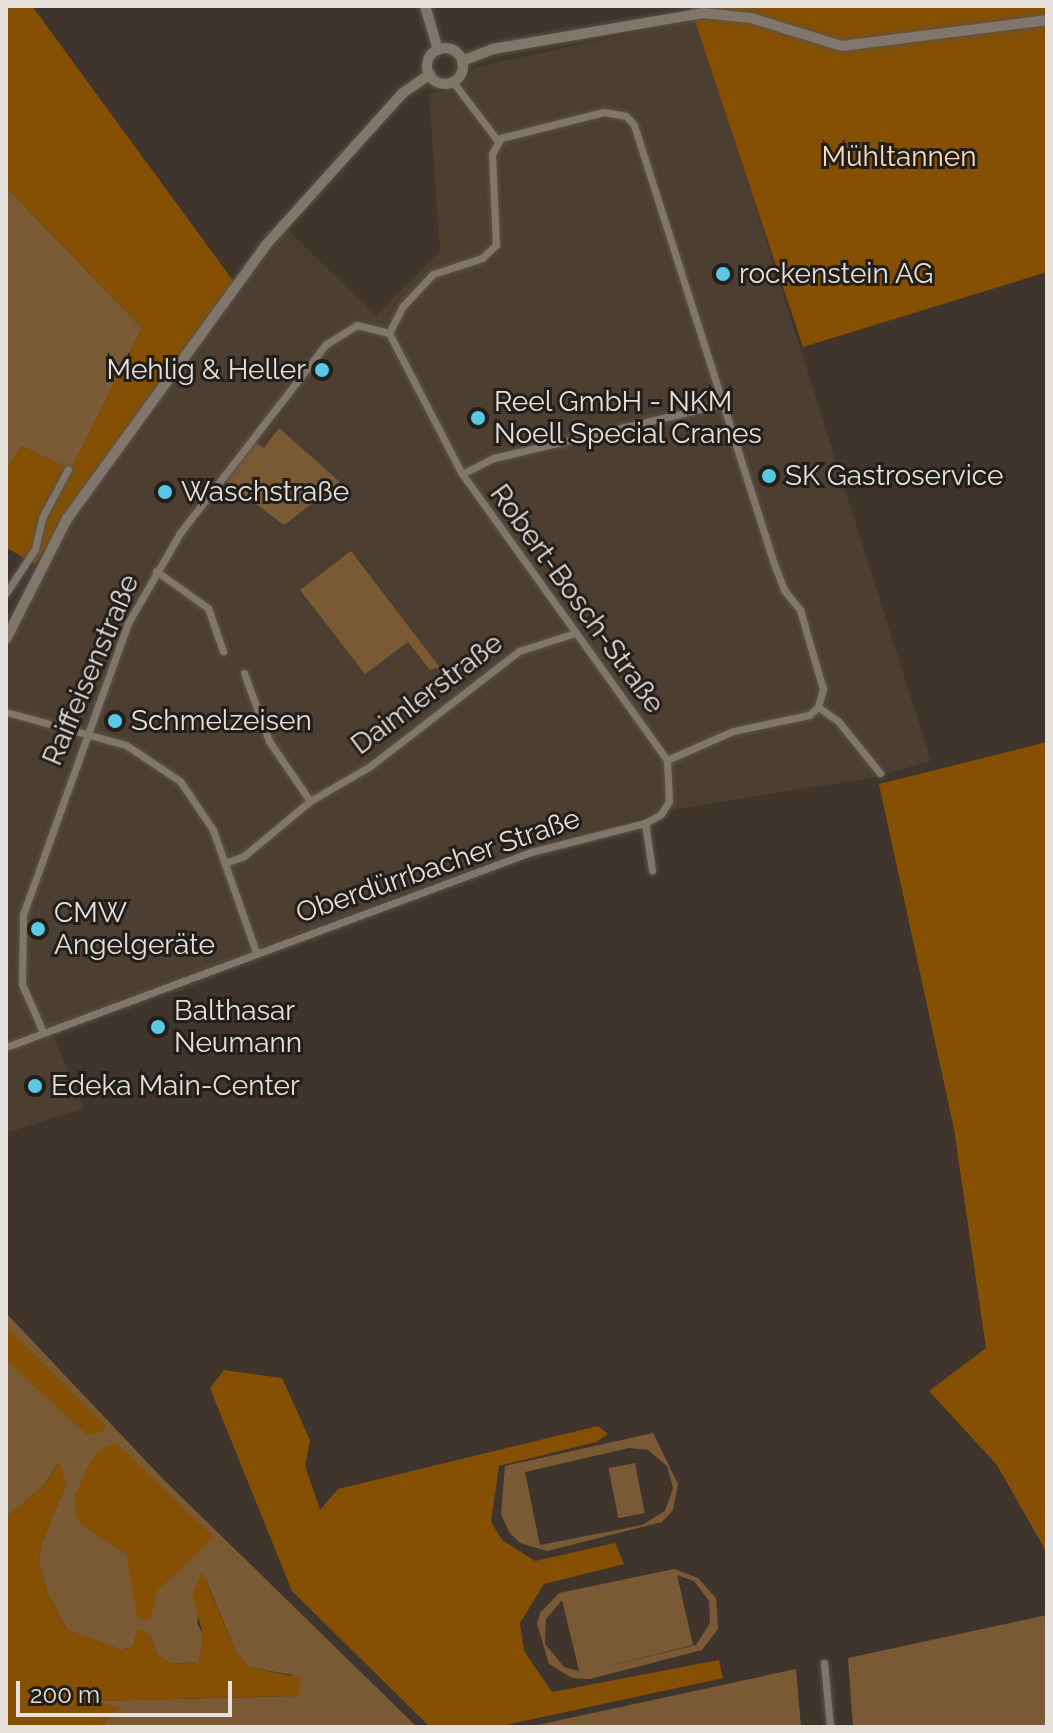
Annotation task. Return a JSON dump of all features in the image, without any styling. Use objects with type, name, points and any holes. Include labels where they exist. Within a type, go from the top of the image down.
[{"type":"street","points":[[425,6],[438,50]]},
{"type":"street","points":[[462,61],[493,49],[703,13],[751,18],[842,46],[1047,20]]},
{"type":"street","points":[[438,50],[453,50],[462,61],[460,75],[453,82],[437,82],[430,74],[428,63],[438,50]]},
{"type":"street","points":[[6,639],[67,519],[265,246],[403,93],[430,74]]},
{"type":"street","points":[[453,82],[498,141]]},
{"type":"street","points":[[389,333],[403,306],[433,274],[482,258],[496,245],[492,154],[498,141],[604,112],[626,116],[634,125],[773,561],[784,590],[800,610],[823,689],[818,707],[790,720],[733,731],[667,760],[669,801],[661,814],[645,823],[652,870]]},
{"type":"street","name":"Raiffeisenstraße","points":[[43,1032],[22,984],[23,914],[85,733],[128,623],[156,571],[326,344],[357,325],[389,333]]},
{"type":"street","name":"Robert-Bosch-Straße","points":[[389,333],[462,474],[667,760]]},
{"type":"street","points":[[462,474],[494,458],[722,404]]},
{"type":"street","points":[[6,593],[27,565],[42,518],[68,469]]},
{"type":"street","points":[[156,571],[208,608],[223,651]]},
{"type":"street","name":"Daimlerstraße","points":[[225,863],[244,856],[310,801],[369,767],[519,651],[575,633]]},
{"type":"street","points":[[244,673],[269,741],[310,801]]},
{"type":"street","points":[[818,707],[838,721],[880,773]]},
{"type":"street","points":[[6,712],[85,733],[146,755],[180,781],[206,817],[256,952]]},
{"type":"street","name":"Oberdürrbacher Straße","points":[[6,1047],[531,852],[645,823]]},
{"type":"street","points":[[824,1663],[830,1727]]},
{"type":"shaded area","points":[[696,19],[931,761],[871,778],[669,810],[536,845],[6,1043],[6,656],[22,613],[72,519],[286,228],[376,316],[440,251],[429,93],[461,90],[473,68]]},
{"type":"shaded area","points":[[6,187],[142,328],[71,470],[22,446],[6,470]]},
{"type":"shaded area","points":[[279,428],[340,482],[284,525],[224,480],[255,442],[264,448]]},
{"type":"shaded area","points":[[351,551],[457,690],[436,668],[430,670],[408,642],[365,674],[300,590]]},
{"type":"shaded area","points":[[52,1033],[84,1108],[6,1133],[6,1051]]},
{"type":"shaded area","points":[[6,1313],[163,1479],[417,1727],[102,1727],[118,1708],[91,1701],[297,1696],[292,1675],[249,1667],[237,1654],[206,1580],[197,1623],[203,1635],[199,1662],[171,1664],[157,1655],[150,1635],[137,1631],[133,1647],[121,1650],[67,1630],[48,1594],[39,1564],[41,1544],[66,1485],[58,1463],[43,1486],[6,1518]]},
{"type":"shaded area","points":[[653,1433],[678,1484],[673,1510],[662,1522],[547,1551],[520,1543],[509,1532],[501,1514],[505,1466]],"holes":[[[629,1448],[648,1450],[667,1466],[673,1488],[665,1511],[642,1525],[540,1545],[525,1472]]]},
{"type":"shaded area","points":[[635,1463],[645,1513],[618,1518],[608,1468]]},
{"type":"shaded area","points":[[674,1569],[698,1578],[716,1598],[718,1629],[702,1650],[590,1679],[572,1678],[549,1664],[537,1624],[540,1613],[559,1593]],"holes":[[[677,1575],[694,1581],[709,1601],[710,1623],[696,1645],[585,1672],[693,1645]],[[562,1600],[579,1671],[564,1667],[545,1644],[546,1619]]]},
{"type":"shaded area","points":[[1047,1615],[1047,1727],[853,1727],[848,1658]]},
{"type":"shaded area","points":[[796,1669],[801,1727],[528,1727]]},
{"type":"green space","points":[[6,6],[32,6],[234,282],[99,466],[35,564],[7,548],[6,470],[22,446],[71,470],[142,328],[6,187]]},
{"type":"green space","name":"Mühltannen","points":[[690,6],[1047,6],[1047,272],[803,347]]},
{"type":"green space","points":[[1047,742],[1047,1553],[997,1465],[929,1391],[986,1348],[954,1129],[879,784]]},
{"type":"green space","points":[[6,1327],[106,1425],[102,1432],[87,1435],[6,1360]]},
{"type":"green space","points":[[224,1370],[282,1378],[310,1440],[305,1466],[320,1510],[338,1489],[598,1426],[608,1434],[596,1442],[499,1466],[491,1522],[502,1540],[535,1561],[615,1543],[624,1564],[544,1584],[520,1623],[524,1651],[552,1692],[719,1660],[723,1678],[497,1727],[430,1727],[292,1591],[210,1388]]},
{"type":"green space","points":[[116,1443],[214,1537],[157,1591],[151,1617],[145,1621],[137,1615],[126,1554],[82,1526],[75,1512],[75,1495],[89,1464],[101,1449]]},
{"type":"green space","points":[[59,1462],[66,1485],[41,1544],[39,1564],[48,1594],[67,1630],[122,1650],[133,1647],[137,1630],[142,1630],[150,1635],[157,1655],[171,1664],[199,1662],[203,1635],[192,1594],[202,1572],[237,1654],[249,1667],[301,1678],[298,1696],[96,1701],[119,1708],[102,1727],[6,1727],[6,1518],[43,1486]]},
{"type":"place","name":"rockenstein AG","points":[[723,274]]},
{"type":"place","name":"Mehlig & Heller","points":[[322,370]]},
{"type":"place","name":"Reel GmbH - NKM Noell Special Cranes","points":[[478,418]]},
{"type":"place","name":"SK Gastroservice","points":[[769,476]]},
{"type":"place","name":"Waschstraße","points":[[165,492]]},
{"type":"place","name":"Schmelzeisen","points":[[115,721]]},
{"type":"place","name":"CMW Angelgeräte","points":[[38,929]]},
{"type":"place","name":"Balthasar Neumann","points":[[158,1027]]},
{"type":"place","name":"Edeka Main-Center","points":[[35,1086]]}]
